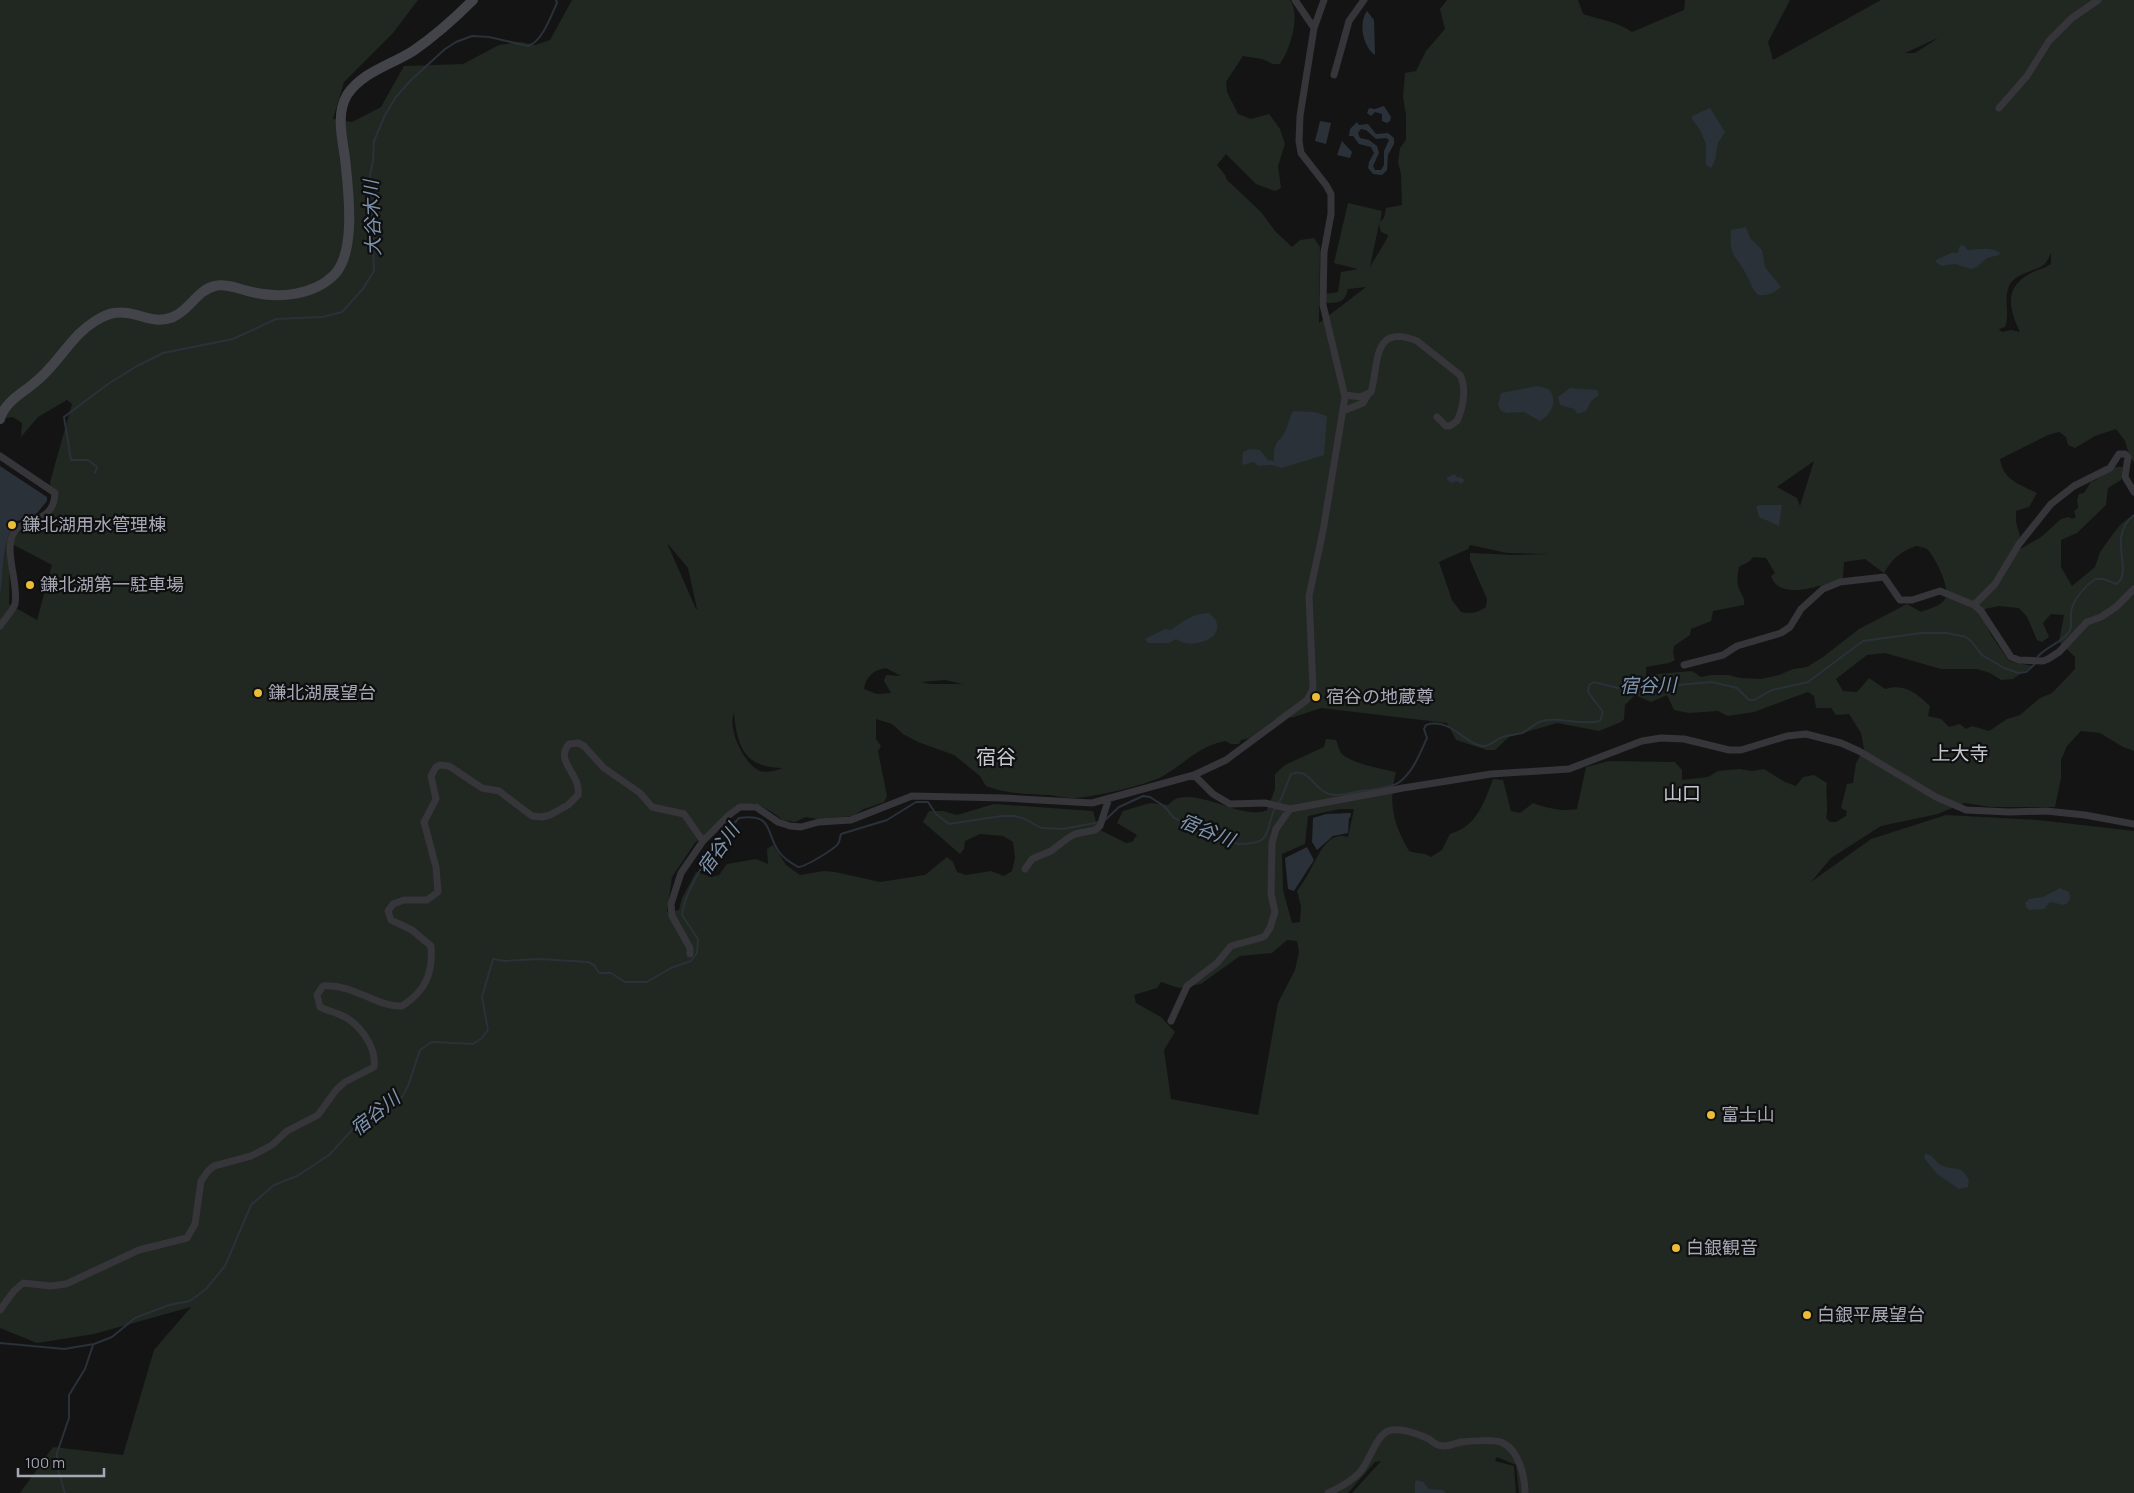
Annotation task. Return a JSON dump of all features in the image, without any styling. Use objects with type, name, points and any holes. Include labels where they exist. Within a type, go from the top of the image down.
[{"type":"main road","points":[[0,419],[10,402],[52,367],[79,334],[99,318],[115,313],[128,313],[147,319],[163,320],[174,317],[204,291],[216,285],[259,294],[284,296],[322,285],[334,275],[344,259],[348,236],[348,186],[340,118],[346,96],[354,86],[370,74],[411,52],[432,38],[453,21],[473,0]]},
{"type":"street","points":[[1295,0],[1314,28]]},
{"type":"street","points":[[690,954],[690,948],[672,916],[671,904],[681,873],[703,841],[729,815],[740,808],[756,807],[778,822],[790,826],[801,826],[818,822],[851,820],[912,796],[1003,798],[1092,803],[1194,775],[1226,760],[1308,700],[1313,689],[1309,596],[1323,531],[1345,395],[1322,296],[1325,242],[1332,199],[1326,185],[1302,153],[1299,141],[1300,116],[1314,28],[1324,0]]},
{"type":"street","points":[[1334,75],[1349,21],[1364,0]]},
{"type":"street","points":[[1999,108],[2027,76],[2049,41],[2072,18],[2098,0]]},
{"type":"street","points":[[1343,411],[1363,403],[1374,385],[1377,355],[1383,344],[1397,337],[1417,340],[1460,375],[1463,381],[1464,392],[1457,421],[1450,426],[1446,426],[1437,417]]},
{"type":"street","points":[[1345,395],[1368,396]]},
{"type":"street","points":[[1974,605],[1995,584],[2018,544],[2051,504],[2074,486],[2110,468],[2119,454],[2125,454],[2128,457],[2125,477],[2134,492]]},
{"type":"street","points":[[0,456],[55,493],[53,504],[40,519],[19,526],[13,534],[11,546],[15,603],[0,626]]},
{"type":"street","points":[[1684,665],[1723,655],[1737,646],[1781,633],[1790,627],[1801,609],[1811,598],[1823,589],[1840,582],[1884,577],[1900,600],[1912,600],[1940,591],[1974,605],[1981,611],[2011,656],[2019,660],[2043,661],[2060,652],[2087,622],[2101,617],[2134,590]]},
{"type":"street","points":[[1194,775],[1213,794],[1230,804],[1266,803],[1290,810],[1403,788],[1491,774],[1569,769],[1642,741],[1661,738],[1684,739],[1729,750],[1741,750],[1787,736],[1806,734],[1841,743],[1859,751],[1936,797],[1966,810],[2075,814],[2134,824]]},
{"type":"street","points":[[0,1310],[14,1291],[23,1283],[51,1286],[66,1284],[139,1250],[187,1238],[195,1224],[201,1181],[208,1171],[214,1166],[251,1156],[272,1146],[287,1131],[312,1120],[318,1115],[336,1090],[345,1082],[374,1066],[376,1058],[374,1052],[356,1026],[343,1016],[320,1007],[317,995],[323,986],[331,985],[358,992],[391,1005],[402,1006],[420,992],[427,983],[432,955],[431,946],[412,930],[391,920],[388,911],[393,904],[404,900],[427,900],[438,892],[436,867],[424,822],[436,799],[431,776],[436,767],[440,765],[449,766],[482,788],[500,790],[532,816],[542,817],[550,815],[568,805],[578,795],[579,784],[565,760],[564,754],[569,744],[578,743],[584,746],[604,768],[640,793],[652,807],[684,814],[703,841]]},
{"type":"street","points":[[1025,869],[1032,859],[1051,851],[1068,838],[1075,834],[1095,830],[1100,826],[1109,798]]},
{"type":"street","points":[[1171,1021],[1185,989],[1194,980],[1217,963],[1231,946],[1265,936],[1270,928],[1275,912],[1271,886],[1272,843],[1276,829],[1290,810]]},
{"type":"street","points":[[1328,1493],[1356,1476],[1369,1460],[1382,1435],[1393,1430],[1421,1436],[1444,1446],[1462,1442],[1497,1441],[1503,1443],[1508,1447],[1522,1469],[1525,1478],[1524,1493]]},
{"type":"shaded area","points":[[0,0],[418,0],[393,33],[344,82],[333,119],[352,122],[381,107],[404,66],[463,64],[499,45],[521,42],[535,45],[550,40],[572,0],[1290,0],[1294,14],[1293,32],[1280,64],[1243,56],[1226,82],[1227,92],[1238,114],[1251,119],[1269,114],[1280,129],[1285,144],[1278,166],[1281,188],[1275,191],[1256,184],[1226,154],[1217,165],[1227,180],[1261,212],[1275,231],[1292,247],[1300,240],[1314,238],[1320,247],[1319,323],[1366,287],[1348,289],[1341,301],[1327,303],[1325,294],[1338,292],[1341,272],[1358,269],[1334,263],[1348,203],[1382,211],[1380,222],[1384,218],[1386,208],[1402,205],[1401,174],[1398,162],[1400,148],[1406,140],[1406,115],[1403,97],[1405,73],[1416,71],[1426,51],[1445,29],[1440,9],[1447,0],[1578,0],[1583,14],[1614,23],[1632,32],[1684,10],[1685,0],[1790,0],[1768,42],[1773,60],[1881,0],[2134,0],[2134,462],[2130,458],[2125,441],[2116,429],[2095,436],[2075,448],[2068,445],[2066,437],[2059,432],[2048,435],[2000,459],[2008,477],[2037,493],[2029,507],[2016,511],[2016,522],[2020,536],[2012,554],[2041,537],[2061,519],[2076,517],[2074,511],[2078,508],[2077,500],[2079,494],[2084,493],[2091,482],[2113,467],[2123,467],[2121,480],[2108,488],[2106,505],[2077,533],[2061,540],[2061,567],[2072,586],[2095,567],[2100,552],[2113,534],[2121,524],[2134,514],[2134,751],[2123,747],[2100,733],[2081,731],[2067,746],[2061,760],[2061,778],[2055,807],[1991,807],[1964,803],[1938,814],[1881,826],[1831,858],[1811,882],[1871,839],[1946,815],[2038,820],[2134,831],[2134,1493],[1519,1493],[1516,1465],[1497,1457],[1495,1461],[1514,1466],[1516,1493],[1352,1493],[1381,1461],[1375,1462],[1348,1493],[20,1493],[53,1447],[123,1455],[154,1350],[191,1307],[94,1334],[37,1343],[0,1328],[0,596],[5,536],[17,534],[41,519],[52,500],[50,482],[72,404],[67,400],[38,417],[21,437],[22,423],[13,417],[0,419]],"holes":[[[1938,38],[1915,53],[1905,53]],[[1379,224],[1381,232],[1388,235],[1370,267]],[[2051,253],[2051,264],[2024,278],[2013,291],[2011,306],[2020,332],[2011,330],[2002,332],[1999,329],[2005,327],[2007,293],[2010,284],[2018,277],[2042,266]],[[1814,461],[1800,506],[1797,498],[1777,487]],[[10,543],[52,565],[37,620],[9,604]],[[667,543],[688,568],[696,609]],[[1470,545],[1507,553],[1549,554],[1470,553],[1470,560],[1487,599],[1486,607],[1480,611],[1461,612],[1452,600],[1439,562],[1468,549]],[[1916,546],[1927,549],[1938,565],[1944,580],[1946,594],[1941,604],[1921,612],[1907,604],[1859,629],[1807,667],[1793,669],[1779,675],[1761,679],[1740,678],[1729,675],[1701,677],[1692,671],[1646,675],[1646,667],[1669,663],[1675,660],[1674,646],[1690,635],[1691,629],[1711,621],[1713,611],[1744,605],[1744,599],[1738,583],[1739,567],[1750,561],[1753,557],[1766,558],[1775,573],[1771,576],[1776,584],[1784,589],[1793,590],[1815,587],[1843,578],[1844,562],[1865,559],[1884,573],[1901,553]],[[1999,606],[2019,608],[2027,617],[2037,640],[2042,642],[2049,637],[2043,623],[2051,614],[2064,615],[2059,642],[2075,657],[2075,669],[2052,693],[2040,698],[2020,715],[2007,719],[1989,731],[1972,726],[1966,729],[1960,724],[1949,727],[1941,719],[1928,716],[1930,706],[1910,690],[1898,687],[1885,689],[1869,678],[1857,692],[1843,691],[1836,679],[1867,655],[1885,653],[1941,669],[1977,669],[1990,673],[2001,680],[2013,679],[2032,666],[2009,661],[1991,635],[1982,616],[1985,609]],[[886,668],[901,676],[886,675],[884,681],[891,693],[877,694],[864,689],[869,677],[874,672]],[[945,680],[963,684],[929,684],[921,682]],[[1808,692],[1814,696],[1816,708],[1831,708],[1836,715],[1849,714],[1861,733],[1864,749],[1856,763],[1853,783],[1847,784],[1841,808],[1847,811],[1846,816],[1836,822],[1830,822],[1826,818],[1827,783],[1814,775],[1803,777],[1796,786],[1785,782],[1764,769],[1718,771],[1708,777],[1682,780],[1682,770],[1675,762],[1609,761],[1586,767],[1577,809],[1555,809],[1533,803],[1520,813],[1511,811],[1503,780],[1493,779],[1483,805],[1473,819],[1467,825],[1450,834],[1442,850],[1431,857],[1426,854],[1409,851],[1399,831],[1392,804],[1396,772],[1353,761],[1342,754],[1336,740],[1326,739],[1324,747],[1285,765],[1275,774],[1275,789],[1267,810],[1248,812],[1200,798],[1188,797],[1177,799],[1168,805],[1150,803],[1123,811],[1117,823],[1137,835],[1132,842],[1126,843],[1098,829],[1093,811],[994,804],[957,815],[943,811],[929,811],[923,822],[960,854],[964,849],[965,841],[980,834],[1003,836],[1013,842],[1015,858],[1012,871],[1004,876],[991,871],[966,875],[957,872],[953,862],[947,857],[925,875],[880,882],[824,871],[800,875],[786,865],[773,845],[767,849],[768,864],[756,859],[727,864],[719,875],[711,877],[696,872],[682,898],[679,910],[667,912],[672,877],[695,843],[736,806],[755,803],[783,820],[795,822],[806,817],[816,819],[853,816],[864,809],[884,802],[887,796],[878,751],[881,746],[876,739],[876,719],[892,724],[903,734],[918,742],[954,755],[980,776],[986,786],[1010,792],[1073,798],[1092,796],[1156,780],[1207,747],[1225,741],[1231,744],[1239,744],[1241,740],[1250,738],[1275,719],[1294,717],[1321,708],[1447,723],[1456,740],[1487,750],[1495,750],[1509,737],[1557,723],[1599,731],[1621,722],[1624,719],[1625,705],[1635,695],[1651,702],[1667,695],[1674,710],[1689,713],[1718,711],[1728,716],[1754,712]],[[734,713],[738,736],[745,753],[752,760],[760,764],[783,768],[774,771],[760,771],[748,762],[735,736],[732,720]],[[1340,809],[1354,809],[1348,837],[1340,836],[1334,838],[1323,847],[1297,891],[1301,906],[1300,922],[1292,923],[1283,890],[1282,854],[1305,844],[1308,816]],[[1287,940],[1297,941],[1299,952],[1295,970],[1278,1003],[1258,1115],[1171,1099],[1164,1050],[1175,1032],[1161,1017],[1136,1003],[1134,995],[1157,988],[1161,982],[1179,988],[1201,984],[1240,956],[1272,953]]]},
{"type":"shaded area","points":[[1367,11],[1374,20],[1375,55],[1367,46],[1363,34],[1364,16]]},
{"type":"shaded area","points":[[1384,106],[1391,117],[1387,123],[1382,121],[1382,114],[1375,112],[1371,116],[1367,113],[1369,108],[1375,109]]},
{"type":"shaded area","points":[[1710,108],[1725,132],[1718,143],[1715,160],[1711,168],[1706,165],[1706,144],[1700,130],[1692,119],[1692,116]]},
{"type":"shaded area","points":[[1320,121],[1331,123],[1326,144],[1315,141]]},
{"type":"shaded area","points":[[1357,122],[1359,125],[1368,124],[1376,134],[1388,133],[1394,138],[1394,144],[1388,155],[1387,170],[1382,175],[1373,174],[1368,168],[1374,153],[1371,147],[1359,144],[1353,136],[1349,136],[1350,129]],"holes":[[[1361,129],[1366,130],[1376,139],[1386,138],[1389,140],[1384,151],[1384,165],[1381,170],[1375,170],[1373,166],[1379,153],[1377,146],[1369,140],[1360,138],[1358,133]]]},
{"type":"shaded area","points":[[1342,141],[1352,152],[1350,158],[1337,155]]},
{"type":"shaded area","points":[[1746,227],[1750,238],[1762,250],[1765,267],[1781,287],[1771,294],[1758,295],[1732,251],[1731,230]]},
{"type":"shaded area","points":[[1960,245],[1965,246],[1967,250],[1988,249],[2000,253],[1999,255],[1987,258],[1977,267],[1971,269],[1955,264],[1941,266],[1936,262],[1936,260],[1951,253],[1958,253]]},
{"type":"shaded area","points":[[1537,386],[1549,389],[1553,398],[1552,407],[1548,415],[1540,421],[1524,412],[1507,413],[1501,411],[1498,405],[1501,393]]},
{"type":"shaded area","points":[[1570,388],[1597,390],[1599,395],[1592,400],[1586,411],[1578,414],[1574,409],[1560,405],[1558,397]]},
{"type":"shaded area","points":[[1293,411],[1315,412],[1327,416],[1324,455],[1282,468],[1271,465],[1258,466],[1254,462],[1242,465],[1243,452],[1250,449],[1260,450],[1268,460],[1274,461],[1276,444],[1285,433]]},
{"type":"shaded area","points":[[0,466],[47,497],[47,501],[33,518],[16,521],[11,530],[5,548],[0,596]]},
{"type":"shaded area","points":[[1454,474],[1458,478],[1460,477],[1465,480],[1461,484],[1457,481],[1451,483],[1446,478]]},
{"type":"shaded area","points":[[1759,505],[1782,505],[1779,526],[1759,517],[1756,507]]},
{"type":"shaded area","points":[[1209,613],[1216,620],[1217,629],[1213,636],[1203,642],[1185,643],[1176,639],[1169,643],[1149,643],[1145,639],[1165,629],[1171,630],[1193,616]]},
{"type":"shaded area","points":[[1351,813],[1348,833],[1333,836],[1317,850],[1312,842],[1313,818],[1326,814]]},
{"type":"shaded area","points":[[1307,847],[1314,860],[1294,891],[1288,889],[1285,858]]},
{"type":"shaded area","points":[[2060,888],[2069,892],[2070,899],[2066,904],[2050,902],[2044,909],[2029,910],[2026,907],[2025,903],[2029,899],[2043,897]]},
{"type":"shaded area","points":[[1925,1154],[1930,1155],[1945,1167],[1963,1172],[1969,1180],[1968,1187],[1959,1189],[1937,1174],[1924,1158]]},
{"type":"shaded area","points":[[1417,1480],[1423,1482],[1429,1489],[1443,1490],[1446,1493],[1415,1493],[1415,1482]]},
{"type":"waterway","name":"大谷木川","points":[[95,473],[97,467],[88,460],[71,460],[64,417],[108,384],[163,353],[233,339],[276,319],[322,317],[342,312],[362,290],[374,271],[372,214],[368,185],[373,161],[374,141],[385,115],[396,97],[411,80],[445,49],[456,42],[472,36],[489,37],[528,46],[533,44],[546,28],[557,3],[556,0]]},
{"type":"waterway","name":"宿谷川","points":[[2036,659],[2043,651],[2061,640],[2069,632],[2072,608],[2087,585],[2095,579],[2103,579],[2117,584],[2123,570],[2122,533],[2126,524],[2134,515]]},
{"type":"waterway","name":"宿谷川","points":[[1278,804],[1291,774],[1297,772],[1307,776],[1324,792],[1333,795],[1380,788],[1398,783],[1408,774],[1419,756],[1427,738],[1424,729],[1426,725],[1441,724],[1472,742],[1484,746],[1500,738],[1522,733],[1542,721],[1600,721],[1603,712],[1588,692],[1589,685],[1594,682],[1618,688],[1643,688],[1712,682],[1737,688],[1749,700],[1754,700],[1772,690],[1808,682],[1863,641],[1921,633],[1947,633],[1966,637],[1982,655],[2004,668],[2018,673],[2026,672],[2036,663]]},
{"type":"waterway","name":"宿谷川","points":[[1104,821],[1119,807],[1143,796],[1150,797],[1164,806],[1174,818],[1238,844],[1257,842],[1263,839],[1275,808]]},
{"type":"waterway","name":"宿谷川","points":[[0,1343],[64,1349],[94,1344],[112,1337],[135,1318],[169,1305],[190,1301],[206,1289],[225,1266],[251,1205],[274,1185],[297,1176],[329,1155],[356,1126],[391,1106],[402,1097],[408,1086],[420,1050],[432,1042],[473,1044],[482,1038],[488,1030],[482,997],[493,959],[505,961],[539,959],[588,962],[594,965],[599,973],[611,973],[625,982],[647,982],[671,968],[691,961],[697,953],[698,939],[682,915],[684,904],[704,864],[739,818],[750,817],[763,821],[779,852],[785,859],[798,867],[814,861],[827,853],[837,845],[841,834],[887,820],[916,802],[928,802],[936,814],[949,824],[1002,816],[1015,816],[1025,819],[1041,828],[1063,829],[1100,822]]},
{"type":"waterway","points":[[65,1493],[57,1467],[57,1453],[69,1418],[69,1395],[85,1369],[93,1345]]},
{"type":"place","name":"鎌北湖用水管理棟","points":[[12,525]]},
{"type":"place","name":"鎌北湖第一駐車場","points":[[30,585]]},
{"type":"place","name":"鎌北湖展望台","points":[[258,693]]},
{"type":"place","name":"宿谷の地蔵尊","points":[[1316,697]]},
{"type":"place","name":"富士山","points":[[1711,1115]]},
{"type":"place","name":"白銀観音","points":[[1676,1248]]},
{"type":"place","name":"白銀平展望台","points":[[1807,1315]]},
{"type":"district","name":"上大寺","points":[[1960,753]]},
{"type":"district","name":"宿谷","points":[[996,757]]},
{"type":"district","name":"山口","points":[[1682,793]]}]
